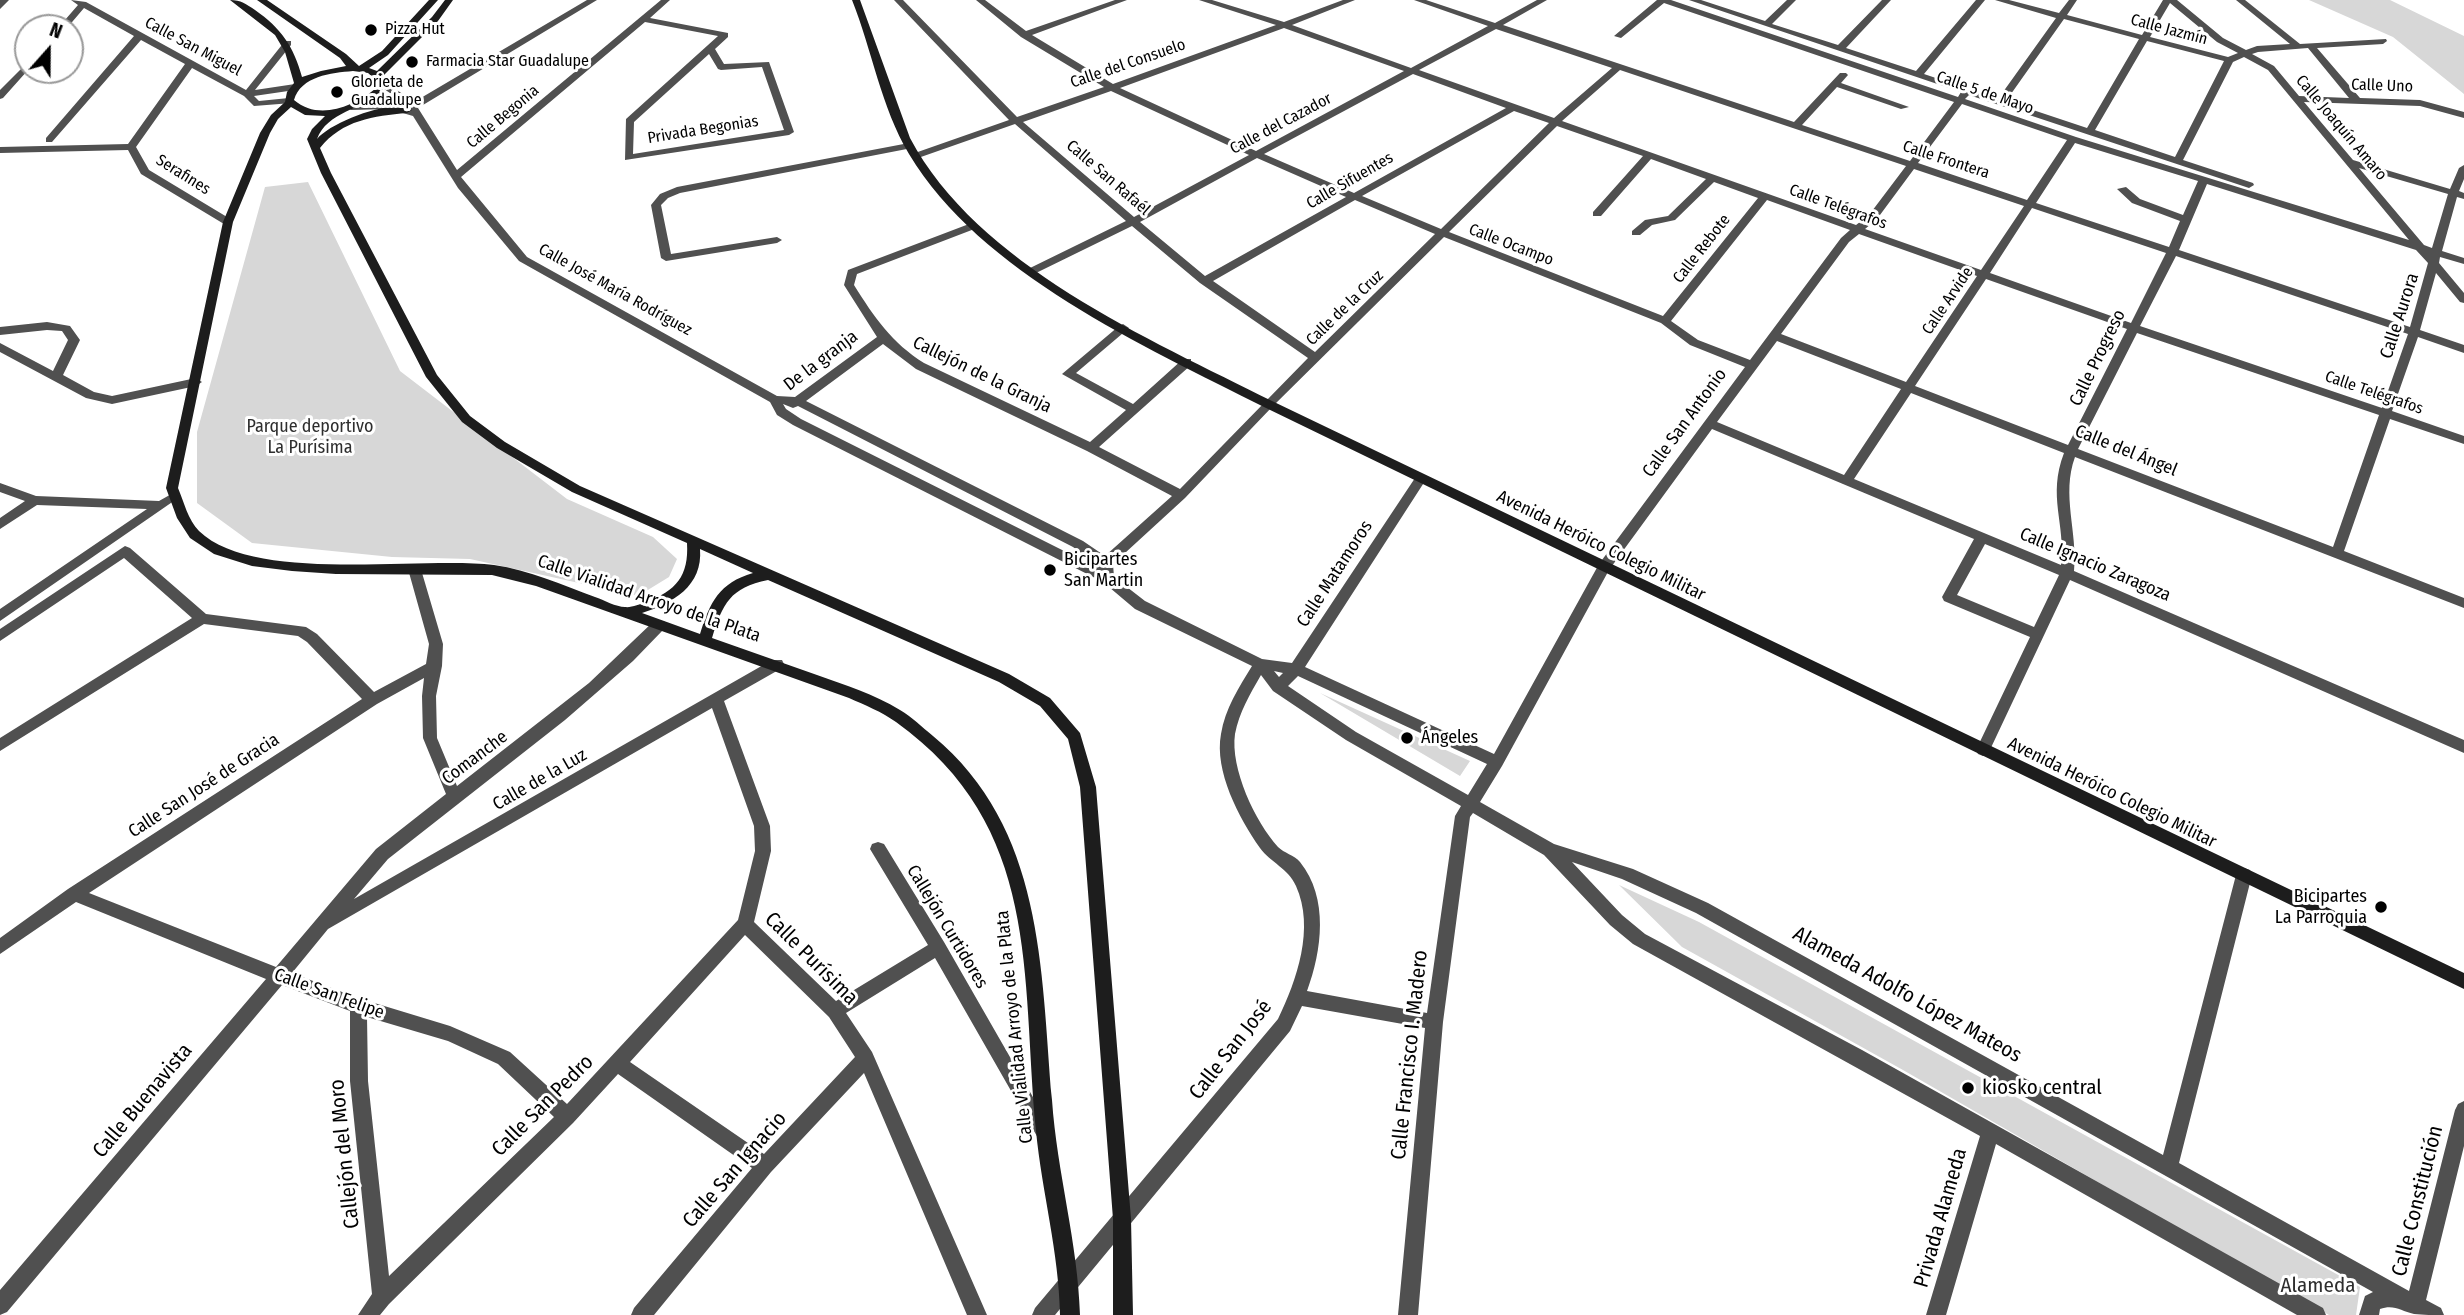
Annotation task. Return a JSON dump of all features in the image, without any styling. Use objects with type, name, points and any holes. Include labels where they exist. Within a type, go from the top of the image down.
[{"type":"main road","points":[[234,0],[281,33],[288,43],[297,86],[324,73],[357,69],[393,44],[434,0]]},
{"type":"main road","points":[[261,0],[343,56],[357,69],[379,79]]},
{"type":"main road","points":[[449,0],[435,19],[379,79],[372,96],[344,109],[315,131],[312,139],[326,173],[432,377],[466,419],[500,445],[576,489],[1004,678],[1045,702],[1074,737],[1088,787],[1122,1219],[1123,1315]]},
{"type":"main road","name":"Avenida Heróico Colegio Militar","points":[[856,0],[912,151],[973,226],[1074,301],[1268,404],[2464,981]]},
{"type":"main road","points":[[343,56],[369,55],[393,44]]},
{"type":"main road","name":"Calle Vialidad Arroyo de la Plata","points":[[297,86],[289,102],[274,117],[265,133],[228,222],[172,488],[183,519],[197,537],[228,555],[268,564],[494,570],[539,582],[624,614],[777,664],[854,694],[900,716],[946,752],[986,801],[1010,852],[1023,894],[1033,956],[1045,1134],[1070,1280],[1070,1315]]},
{"type":"main road","points":[[289,102],[295,108],[313,112],[344,109]]},
{"type":"main road","points":[[316,147],[328,133],[349,121],[411,110]]},
{"type":"main road","points":[[624,614],[653,606],[678,590],[691,575],[696,559],[693,541]]},
{"type":"main road","points":[[705,640],[715,605],[728,590],[746,578],[768,575]]},
{"type":"street","points":[[0,6],[5,0]]},
{"type":"street","points":[[344,109],[389,106],[411,110],[593,0]]},
{"type":"street","name":"Calle Begonia","points":[[456,176],[666,0]]},
{"type":"street","name":"Calle San Rafaél","points":[[898,0],[1014,119],[1204,281],[1316,358]]},
{"type":"street","name":"Calle Ocampo","points":[[980,0],[1024,35],[1110,86],[1187,126],[1443,236],[1665,321],[1693,342],[1751,365]]},
{"type":"street","points":[[1024,35],[1123,0]]},
{"type":"street","name":"Calle Telégrafos","points":[[1203,0],[1283,25],[1984,275],[2464,440]]},
{"type":"street","name":"Calle del Consuelo","points":[[777,240],[666,258],[656,205],[664,196],[677,190],[912,151],[1110,86],[1351,0]]},
{"type":"street","name":"Calle Frontera","points":[[1418,0],[2464,349]]},
{"type":"street","name":"Calle del Cazador","points":[[1032,271],[1134,221],[1543,0]]},
{"type":"street","points":[[1618,36],[1663,0]]},
{"type":"street","name":"Calle 5 de Mayo","points":[[1663,0],[1963,96],[2073,139],[2203,181],[2298,207],[2464,261]]},
{"type":"street","name":"Calle 5 de Mayo","points":[[1697,0],[1918,75],[1963,96],[2000,103],[2263,190],[2298,207]]},
{"type":"street","points":[[1767,24],[1792,0]]},
{"type":"street","points":[[1840,49],[1887,0]]},
{"type":"street","points":[[1918,75],[1981,0]]},
{"type":"street","name":"Calle Jazmín","points":[[1999,0],[2229,60]]},
{"type":"street","points":[[2000,103],[2073,0]]},
{"type":"street","points":[[2089,132],[2144,38],[2170,0]]},
{"type":"street","name":"Calle Joaquín Amaro","points":[[2170,0],[2220,40],[2271,68],[2464,300]]},
{"type":"street","points":[[2240,0],[2296,45]]},
{"type":"street","name":"Calle San Miguel","points":[[79,2],[247,94],[257,104],[289,102]]},
{"type":"street","points":[[643,19],[725,35],[710,49]]},
{"type":"street","points":[[50,139],[139,36]]},
{"type":"street","points":[[2178,161],[2229,60],[2243,53],[2296,45],[2384,41]]},
{"type":"street","points":[[247,94],[288,43]]},
{"type":"street","points":[[2310,45],[2357,101]]},
{"type":"street","name":"Privada Begonias","points":[[710,49],[721,67],[766,64],[789,132],[628,158],[628,121],[710,49]]},
{"type":"street","points":[[0,150],[131,147],[190,64]]},
{"type":"street","name":"Calle de la Cruz","points":[[1100,568],[1181,495],[1268,404],[1443,236],[1554,123],[1619,67]]},
{"type":"street","points":[[1796,126],[1843,75]]},
{"type":"street","name":"Calle José María Rodríguez","points":[[379,79],[397,91],[456,176],[523,259],[778,406],[1100,568]]},
{"type":"street","points":[[0,96],[14,80]]},
{"type":"street","points":[[1836,84],[1904,107]]},
{"type":"street","points":[[247,94],[297,86]]},
{"type":"street","name":"Calle San Antonio","points":[[1472,803],[1604,567],[1845,240],[1873,217],[1963,96]]},
{"type":"street","name":"Calle Uno","points":[[2297,99],[2420,103],[2464,115]]},
{"type":"street","name":"Calle Sifuentes","points":[[1204,281],[1512,108]]},
{"type":"street","name":"Calle Arvide","points":[[1847,480],[2073,139]]},
{"type":"street","name":"Serafines","points":[[131,147],[145,172],[228,222]]},
{"type":"street","points":[[1597,214],[1649,156]]},
{"type":"street","points":[[2350,162],[2459,194]]},
{"type":"street","name":"Calle Aurora","points":[[2337,554],[2414,332],[2459,194],[2464,168]]},
{"type":"street","points":[[1636,233],[1649,222],[1671,218],[1712,178]]},
{"type":"street","name":"Calle Progreso","points":[[1983,750],[2067,573],[2071,541],[2063,498],[2063,476],[2072,449],[2173,251],[2203,181]]},
{"type":"street","points":[[2122,188],[2136,201],[2186,220]]},
{"type":"street","name":"Calle Rebote","points":[[1665,321],[1763,197]]},
{"type":"street","name":"Callejón de la Granja","points":[[973,226],[852,272],[849,285],[882,339],[894,352],[920,366],[1091,448],[1181,495]]},
{"type":"street","points":[[0,331],[47,326],[66,328],[74,340],[56,377]]},
{"type":"street","points":[[1123,328],[1068,374],[1134,410]]},
{"type":"street","name":"Calle del Ángel","points":[[1773,335],[2464,603]]},
{"type":"street","name":"De la granja","points":[[797,401],[882,339]]},
{"type":"street","points":[[0,347],[90,396],[112,400],[196,382]]},
{"type":"street","points":[[1091,448],[1187,362]]},
{"type":"street","name":"Calle José María Rodríguez","points":[[778,406],[797,401],[1054,531],[1140,605],[1260,664],[1296,669],[1497,762]]},
{"type":"street","name":"Calle Ignacio Zaragoza","points":[[1708,423],[2067,573],[2464,747]]},
{"type":"street","name":"Calle Matamoros","points":[[1278,687],[1296,669],[1421,478]]},
{"type":"street","points":[[0,486],[35,500],[158,505]]},
{"type":"street","points":[[18,625],[1,615],[158,505],[175,496]]},
{"type":"street","points":[[0,524],[35,500]]},
{"type":"street","points":[[1982,537],[1949,597],[2037,635]]},
{"type":"street","points":[[0,636],[125,551],[202,619],[301,631],[312,638],[372,700]]},
{"type":"street","points":[[415,569],[436,644],[429,696],[430,738],[455,798]]},
{"type":"street","points":[[0,746],[202,619]]},
{"type":"street","name":"Comanche","points":[[320,926],[382,854],[423,819],[516,752],[639,646],[659,625]]},
{"type":"street","name":"Calle de la Luz","points":[[320,926],[717,701],[777,664]]},
{"type":"street","name":"Calle José María Rodríguez","points":[[1260,664],[1278,687],[1351,736],[1472,803]]},
{"type":"street","name":"Calle San José","points":[[1042,1315],[1284,1025],[1297,997],[1312,929],[1311,907],[1294,866],[1275,854],[1250,821],[1227,755],[1232,723],[1260,664]]},
{"type":"street","name":"Calle San José de Gracia","points":[[0,947],[74,894],[372,700],[435,666]]},
{"type":"street","name":"Calle Purísima","points":[[717,701],[762,826],[763,851],[745,925],[835,1011],[866,1058],[977,1315]]},
{"type":"street","name":"Alameda Adolfo López Mateos","points":[[1472,803],[1550,850],[1616,920],[1639,939],[1856,1056],[2316,1315]]},
{"type":"street","name":"Calle Francisco I. Madero","points":[[1408,1315],[1434,1023],[1463,816],[1472,803]]},
{"type":"street","name":"Callejón Curtidores","points":[[878,849],[939,947],[1045,1134]]},
{"type":"street","name":"Alameda Adolfo López Mateos","points":[[1550,850],[1588,858],[1634,874],[1702,908],[2427,1311]]},
{"type":"street","points":[[2169,1167],[2244,876]]},
{"type":"street","name":"Calle San Felipe","points":[[74,894],[358,1006],[450,1034],[503,1058],[567,1117]]},
{"type":"street","name":"Calle San Pedro","points":[[368,1315],[382,1297],[567,1117],[745,925]]},
{"type":"street","name":"Calle Buenavista","points":[[0,1305],[320,926]]},
{"type":"street","points":[[835,1011],[939,947]]},
{"type":"street","points":[[1297,997],[1434,1023]]},
{"type":"street","name":"Callejón del Moro","points":[[358,1006],[359,1081],[382,1297]]},
{"type":"street","name":"Calle San Ignacio","points":[[641,1315],[765,1166],[866,1058]]},
{"type":"street","points":[[617,1063],[765,1166]]},
{"type":"street","name":"Calle Constitución","points":[[2427,1311],[2464,1110]]},
{"type":"street","name":"Privada Alameda","points":[[1936,1315],[1990,1133]]},
{"type":"street","points":[[2369,1315],[2372,1303],[2382,1297],[2427,1311]]},
{"type":"green space","points":[[2309,0],[2390,0],[2464,36],[2464,94],[2393,37]]},
{"type":"green space","name":"Parque deportivo La Purísima","points":[[308,182],[400,371],[567,499],[653,537],[677,559],[669,577],[638,596],[470,559],[392,557],[252,543],[197,503],[197,432],[265,187]]},
{"type":"green space","points":[[1320,693],[1470,761],[1460,776]]},
{"type":"green space","name":"Alameda","points":[[1619,885],[1699,922],[2360,1287],[2356,1315],[2329,1315],[1903,1070],[1682,947]]},
{"type":"place","name":"Pizza Hut","points":[[371,30]]},
{"type":"place","name":"Farmacia Star Guadalupe","points":[[412,62]]},
{"type":"place","name":"Glorieta de Guadalupe","points":[[337,92]]},
{"type":"place","name":"Bicipartes San Martin","points":[[1050,570]]},
{"type":"place","name":"Ángeles","points":[[1407,738]]},
{"type":"place","name":"Bicipartes La Parroquia","points":[[2381,907]]},
{"type":"place","name":"kiosko central","points":[[1968,1088]]}]
